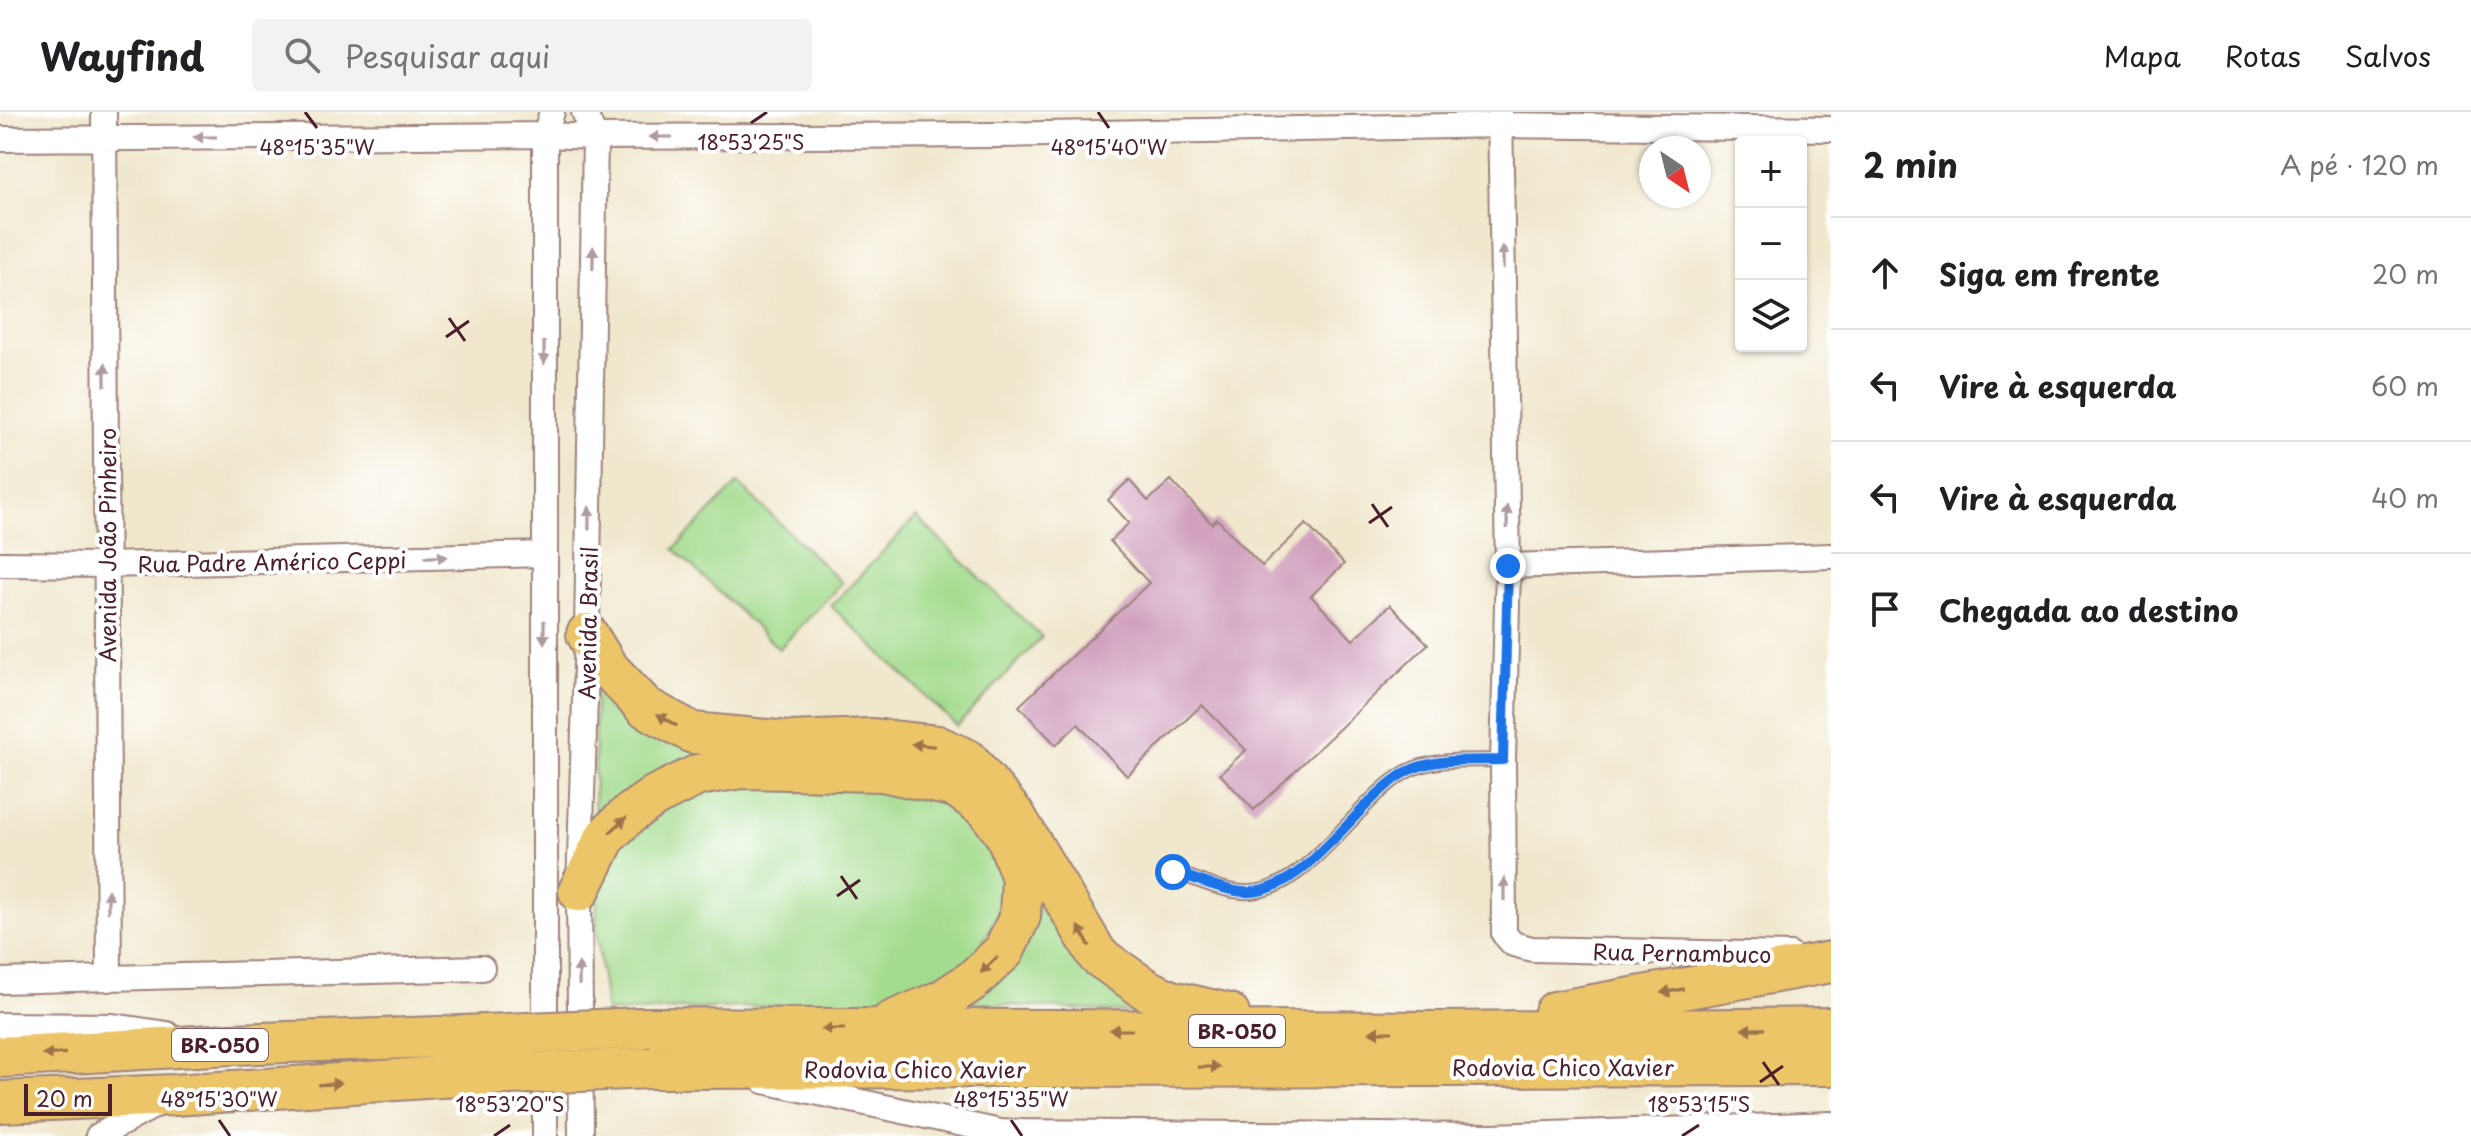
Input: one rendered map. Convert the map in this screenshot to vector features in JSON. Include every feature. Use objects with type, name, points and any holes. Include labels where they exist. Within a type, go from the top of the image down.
[{"type":"highway","points":[[587,634],[607,667],[645,707],[693,733],[789,742],[871,739],[937,746],[968,760],[1015,816],[1089,945],[1106,963],[1147,990],[1171,1001],[1303,1031]]},
{"type":"highway","points":[[579,891],[606,836],[655,796],[698,775],[741,768],[882,771],[956,787],[987,809],[1007,837],[1022,878],[1020,916],[1004,951],[972,981],[943,1000],[876,1029]]},
{"type":"highway","points":[[1442,1032],[1831,959]]},
{"type":"highway","name":"Rodovia Chico Xavier","points":[[0,1057],[232,1044],[642,1028],[1442,1032],[1831,1028]]},
{"type":"highway","name":"Rodovia Chico Xavier","points":[[0,1102],[651,1068],[1831,1065]]},
{"type":"street","name":"Avenida João Pinheiro","points":[[104,112],[109,979]]},
{"type":"street","name":"Avenida Brasil","points":[[581,1136],[579,891],[587,634],[595,137],[584,112]]},
{"type":"street","points":[[0,139],[548,123],[595,137],[998,124],[1500,119],[1831,129]]},
{"type":"street","points":[[1500,119],[1508,566],[1503,760]]},
{"type":"street","name":"Avenida Brasil","points":[[545,1136],[544,554],[548,123]]},
{"type":"street","name":"Rua Padre Américo Ceppi","points":[[0,564],[106,565],[544,554]]},
{"type":"street","points":[[1508,566],[1831,556]]},
{"type":"street","name":"Rua Pernambuco","points":[[1503,760],[1504,934],[1513,944],[1532,949],[1831,959]]},
{"type":"street","points":[[0,981],[482,968]]},
{"type":"street","points":[[0,1025],[113,1026],[232,1044]]},
{"type":"street","points":[[711,1069],[1000,1134],[1492,1136],[1831,1124]]},
{"type":"street","points":[[98,1136],[174,1095]]},
{"type":"lane","points":[[1173,872],[1242,892],[1269,891],[1294,876],[1386,787],[1407,771],[1432,763],[1503,760]]},
{"type":"green space","points":[[738,483],[842,583],[779,649],[674,549]]},
{"type":"green space","points":[[916,517],[1042,637],[957,726],[831,606]]},
{"type":"green space","points":[[596,666],[609,685],[667,733],[698,743],[737,748],[882,747],[936,757],[959,769],[994,801],[1019,830],[1075,941],[1134,1013],[963,1002],[998,973],[1018,950],[1033,923],[1037,900],[1029,867],[1010,830],[997,813],[966,785],[930,767],[854,755],[718,756],[666,775],[634,795],[594,833]]},
{"type":"green space","points":[[736,782],[916,790],[975,818],[1004,872],[997,915],[972,963],[939,989],[895,1001],[606,1012],[596,925],[597,899],[608,855],[660,806]]},
{"type":"building","points":[[1129,480],[1148,501],[1171,480],[1212,524],[1217,519],[1262,566],[1306,524],[1344,564],[1311,596],[1353,640],[1390,605],[1428,644],[1254,810],[1220,774],[1246,750],[1202,705],[1127,776],[1078,724],[1056,745],[1019,706],[1149,583],[1110,541],[1129,523],[1108,500]]},
{"type":"route","points":[[1173,872],[1242,892],[1269,891],[1294,876],[1386,787],[1407,771],[1432,763],[1503,760],[1508,566]]}]
